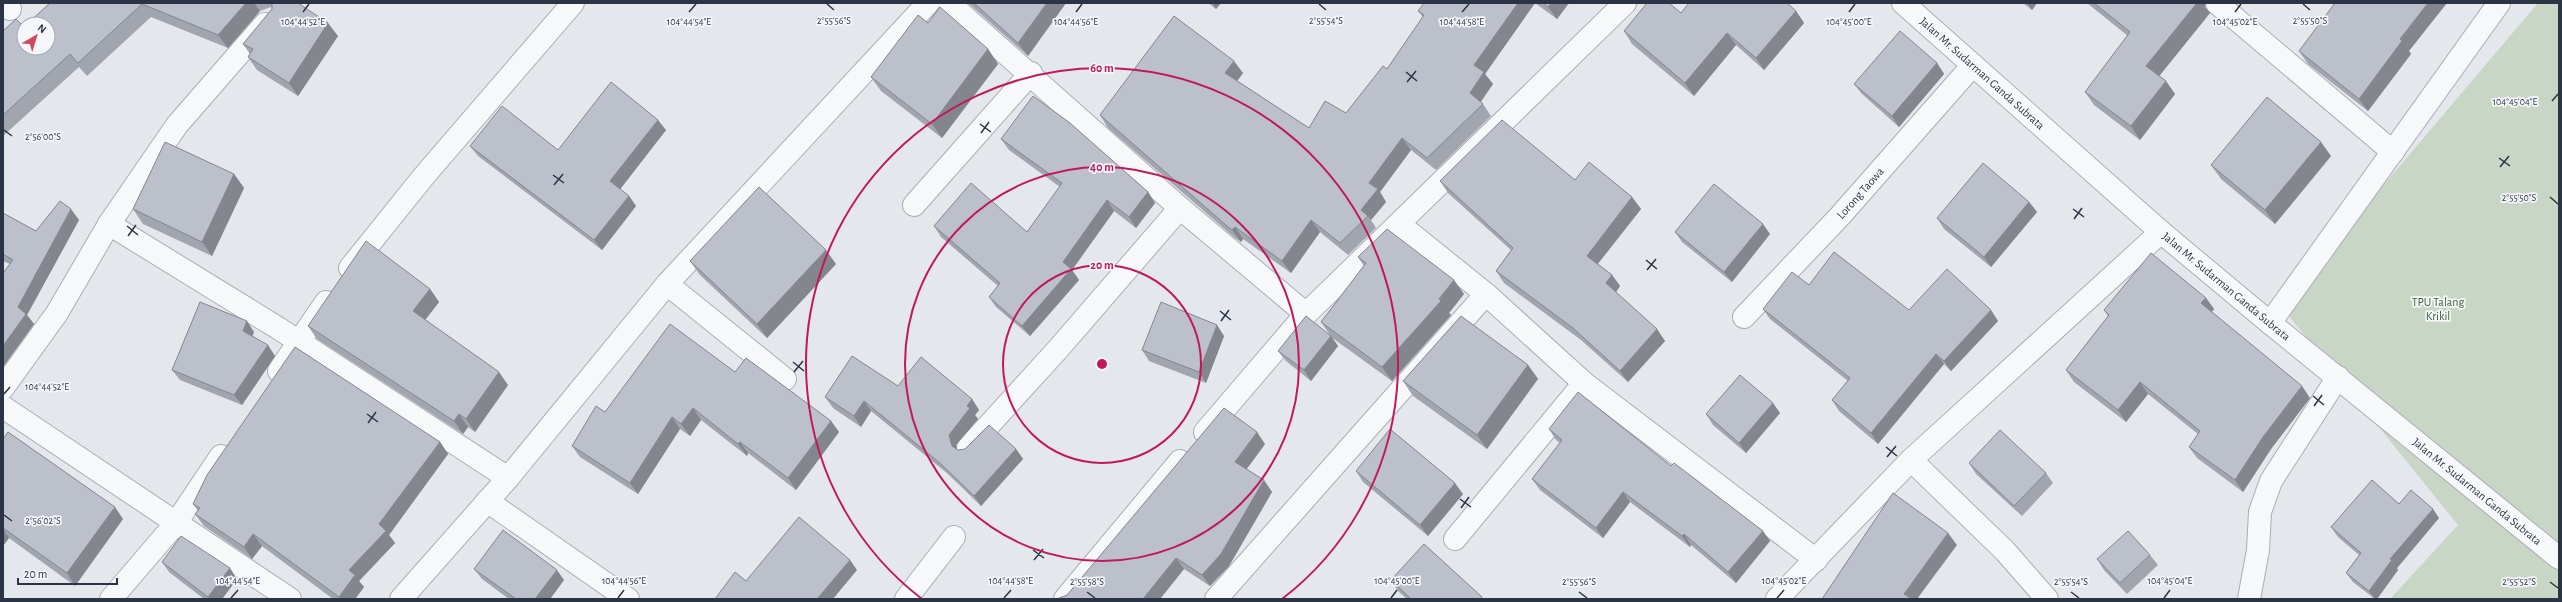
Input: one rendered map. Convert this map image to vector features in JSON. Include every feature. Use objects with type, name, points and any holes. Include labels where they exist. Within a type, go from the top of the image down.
[{"type":"street","points":[[401,599],[449,547],[508,478],[667,284],[928,3]]},
{"type":"street","points":[[949,3],[1031,73],[1180,208],[1306,314]]},
{"type":"street","points":[[1065,599],[1118,533],[1306,314],[1625,3]]},
{"type":"street","name":"Jalan Mr. Sudarman Ganda Subrata","points":[[1903,3],[2161,232],[2270,323],[2559,558]]},
{"type":"street","points":[[2217,3],[2393,152]]},
{"type":"street","points":[[2270,323],[2500,3]]},
{"type":"street","points":[[268,387],[365,247],[572,4]]},
{"type":"street","points":[[3,388],[57,312],[109,224],[177,125],[269,19]]},
{"type":"street","name":"Lorong Taowa","points":[[1744,317],[1840,216],[1973,65]]},
{"type":"street","points":[[914,205],[1031,73]]},
{"type":"street","points":[[968,448],[1059,348],[1180,208]]},
{"type":"street","points":[[109,224],[376,390],[508,478]]},
{"type":"street","points":[[1399,224],[1486,294],[1584,383],[1816,560]]},
{"type":"street","points":[[1777,599],[1911,460],[2161,232]]},
{"type":"street","points":[[667,284],[785,379]]},
{"type":"street","points":[[1216,599],[1486,294]]},
{"type":"street","points":[[2249,599],[2258,550],[2260,512],[2271,481],[2338,377]]},
{"type":"street","points":[[1455,539],[1584,383]]},
{"type":"street","points":[[3,407],[290,599]]},
{"type":"street","points":[[111,599],[176,522],[233,439]]},
{"type":"street","points":[[1911,460],[2005,551],[2047,599]]},
{"type":"street","points":[[487,501],[628,599]]},
{"type":"street","points":[[906,599],[954,537]]},
{"type":"green space","name":"TPU Talang Krikil","points":[[2538,3],[2559,3],[2559,599],[2390,599],[2458,525],[2281,306]]},
{"type":"building","points":[[50,3],[246,3],[218,35],[142,4],[78,63],[70,54],[3,115],[3,31],[16,19],[16,56],[56,56],[56,16],[36,16]]},
{"type":"building","points":[[272,3],[298,3],[328,23],[289,83],[248,57],[253,49],[243,44],[272,9]]},
{"type":"building","points":[[974,3],[1047,3],[1018,43]]},
{"type":"building","points":[[1424,3],[1518,3],[1474,65],[1484,72],[1470,93],[1483,104],[1427,158],[1402,138],[1369,183],[1378,189],[1361,210],[1368,216],[1340,243],[1311,220],[1282,261],[1235,227],[1232,230],[1227,226],[1100,115],[1174,16],[1234,61],[1225,73],[1309,128],[1325,101],[1346,113],[1383,66],[1387,69],[1424,15],[1418,11]]},
{"type":"building","points":[[1543,3],[1551,3],[1548,7]]},
{"type":"building","points":[[1647,3],[1669,3],[1681,13],[1689,3],[1787,3],[1796,11],[1756,58],[1727,33],[1685,83],[1624,31]]},
{"type":"building","points":[[2094,3],[2197,3],[2146,66],[2166,81],[2131,126],[2085,92],[2130,32]]},
{"type":"building","points":[[2335,3],[2428,3],[2400,39],[2402,41],[2359,99],[2299,51]]},
{"type":"building","points":[[940,7],[988,49],[932,124],[871,77],[918,15],[928,23]]},
{"type":"building","points":[[1900,31],[1937,63],[1892,116],[1854,84]]},
{"type":"building","points":[[611,82],[658,120],[610,181],[629,196],[594,240],[470,146],[502,106],[558,150]]},
{"type":"building","points":[[1033,96],[1070,123],[1148,192],[1129,217],[1107,200],[1063,262],[1071,269],[1022,326],[989,297],[1000,283],[934,226],[971,183],[1027,232],[1062,183],[1001,139]]},
{"type":"building","points":[[2267,97],[2321,142],[2265,210],[2211,165]]},
{"type":"building","points":[[1502,120],[1575,180],[1589,162],[1632,197],[1587,256],[1612,275],[1606,283],[1657,329],[1620,371],[1573,328],[1496,271],[1513,248],[1440,181]]},
{"type":"building","points":[[165,142],[234,174],[202,242],[133,209]]},
{"type":"building","points":[[1983,163],[2029,202],[1984,257],[1937,218]]},
{"type":"building","points":[[1714,184],[1763,224],[1724,272],[1675,232]]},
{"type":"building","points":[[759,187],[826,250],[757,324],[690,261]]},
{"type":"building","points":[[60,201],[71,209],[18,307],[26,314],[3,346],[3,273],[13,260],[3,254],[3,213],[36,231]]},
{"type":"building","points":[[1387,229],[1454,280],[1439,299],[1441,301],[1382,367],[1321,322],[1366,263],[1358,257]]},
{"type":"building","points":[[366,241],[430,289],[413,311],[499,372],[466,419],[459,414],[454,421],[308,326]]},
{"type":"building","points":[[1834,252],[1909,310],[1947,269],[1991,310],[1944,361],[1936,354],[1871,433],[1832,400],[1850,378],[1763,309],[1792,272],[1809,285]]},
{"type":"building","points":[[2151,253],[2206,298],[2201,303],[2302,386],[2263,437],[2235,480],[2189,447],[2200,431],[2140,382],[2118,410],[2066,370],[2109,315],[2104,310]]},
{"type":"building","points":[[200,302],[247,321],[243,331],[268,345],[234,395],[172,370]]},
{"type":"building","points":[[1161,302],[1217,325],[1199,372],[1142,350]]},
{"type":"building","points":[[1306,316],[1331,336],[1304,370],[1278,351]]},
{"type":"building","points":[[1461,316],[1528,365],[1477,435],[1403,381]]},
{"type":"building","points":[[670,324],[735,372],[746,358],[831,421],[788,478],[740,442],[738,444],[693,408],[681,424],[672,417],[630,483],[572,446],[596,406],[605,412]]},
{"type":"building","points":[[295,347],[440,442],[379,524],[386,531],[349,570],[355,575],[339,597],[253,534],[244,547],[195,514],[200,508],[193,504],[207,475]]},
{"type":"building","points":[[852,356],[898,386],[921,357],[972,399],[967,406],[970,408],[949,435],[952,446],[958,450],[965,449],[989,425],[1016,449],[974,496],[941,464],[864,401],[854,416],[825,397]]},
{"type":"building","points":[[1740,375],[1773,403],[1739,443],[1706,414]]},
{"type":"building","points":[[1578,392],[1671,466],[1674,463],[1763,531],[1728,572],[1684,534],[1682,536],[1623,492],[1596,528],[1532,479],[1562,440],[1549,429]]},
{"type":"building","points":[[1224,408],[1257,432],[1235,462],[1264,480],[1221,554],[1202,575],[1176,558],[1143,599],[1057,599],[1067,595]]},
{"type":"building","points":[[1390,429],[1455,483],[1420,525],[1356,471]]},
{"type":"building","points":[[2000,430],[2046,473],[2014,506],[1969,463]]},
{"type":"building","points":[[8,432],[115,507],[67,573],[3,528],[3,439]]},
{"type":"building","points":[[2372,480],[2399,504],[2411,490],[2433,509],[2390,559],[2392,560],[2369,591],[2346,573],[2361,553],[2331,527]]},
{"type":"building","points":[[1893,493],[1948,533],[1904,594],[1912,599],[1822,599]]},
{"type":"building","points":[[799,517],[850,560],[817,599],[715,599],[735,572],[746,581]]},
{"type":"building","points":[[503,530],[557,570],[535,599],[516,599],[474,569]]},
{"type":"building","points":[[2128,531],[2150,555],[2120,583],[2097,559]]},
{"type":"building","points":[[181,536],[230,568],[208,597],[162,562]]},
{"type":"building","points":[[1424,544],[1482,597],[1480,599],[1411,599],[1391,580]]}]
